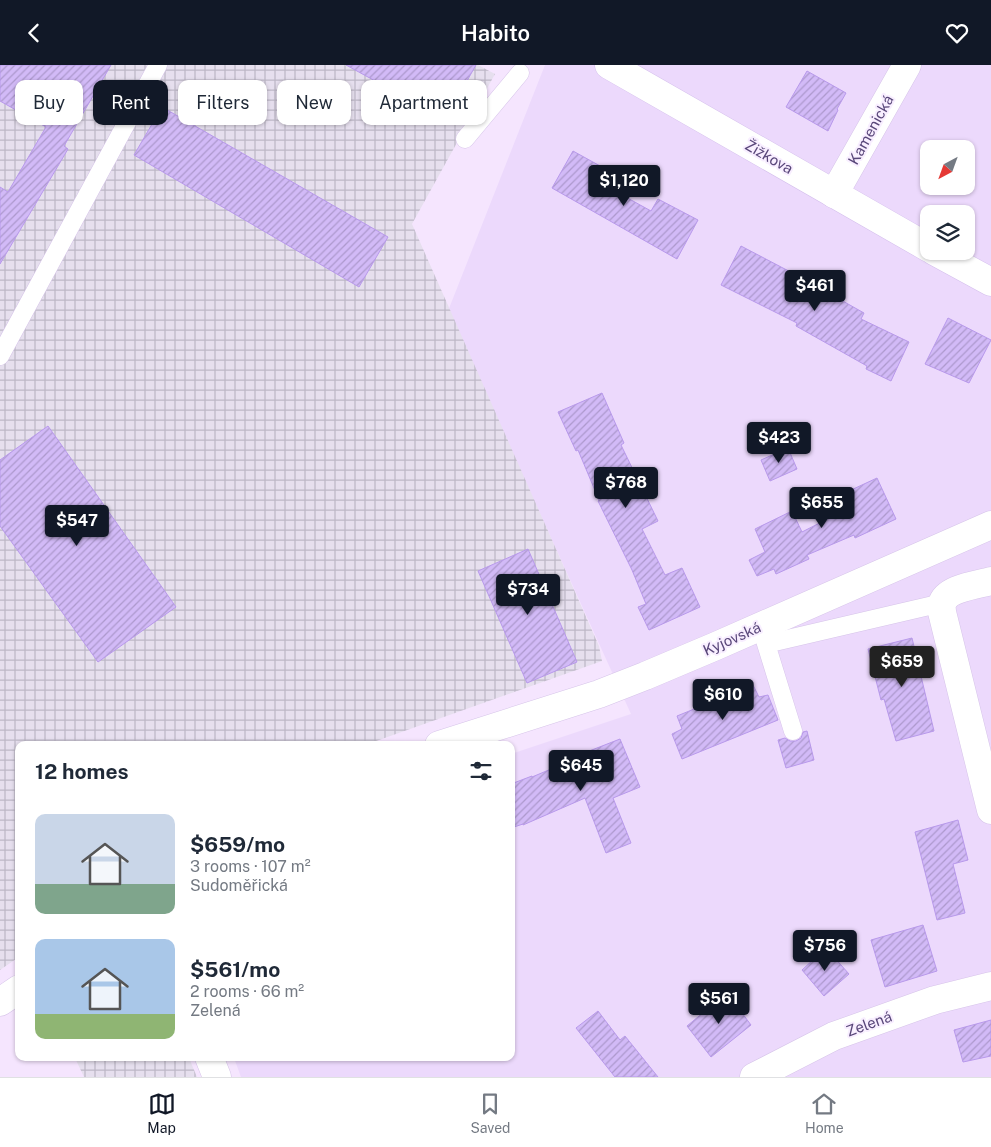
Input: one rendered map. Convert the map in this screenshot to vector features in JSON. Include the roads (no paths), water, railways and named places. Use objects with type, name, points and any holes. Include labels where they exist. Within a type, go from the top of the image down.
[{"type":"street","name":"Žižkova","points":[[609,65],[920,243]]},
{"type":"street","name":"Kamenická","points":[[834,194],[907,65]]},
{"type":"street","points":[[951,260],[991,281]]},
{"type":"street","name":"Kyjovská","points":[[452,741],[599,694],[764,635],[991,525]]},
{"type":"street","points":[[991,581],[952,592],[942,603],[944,621],[991,809]]},
{"type":"street","name":"Zelená","points":[[754,1077],[834,1037],[935,1000],[991,986]]},
{"type":"street","points":[[0,1002],[15,992]]},
{"type":"street","points":[[211,1061],[217,1077]]},
{"type":"lane","points":[[0,356],[158,65]]},
{"type":"lane","points":[[465,139],[517,68]]},
{"type":"lane","points":[[793,731],[764,635],[942,603]]}]
